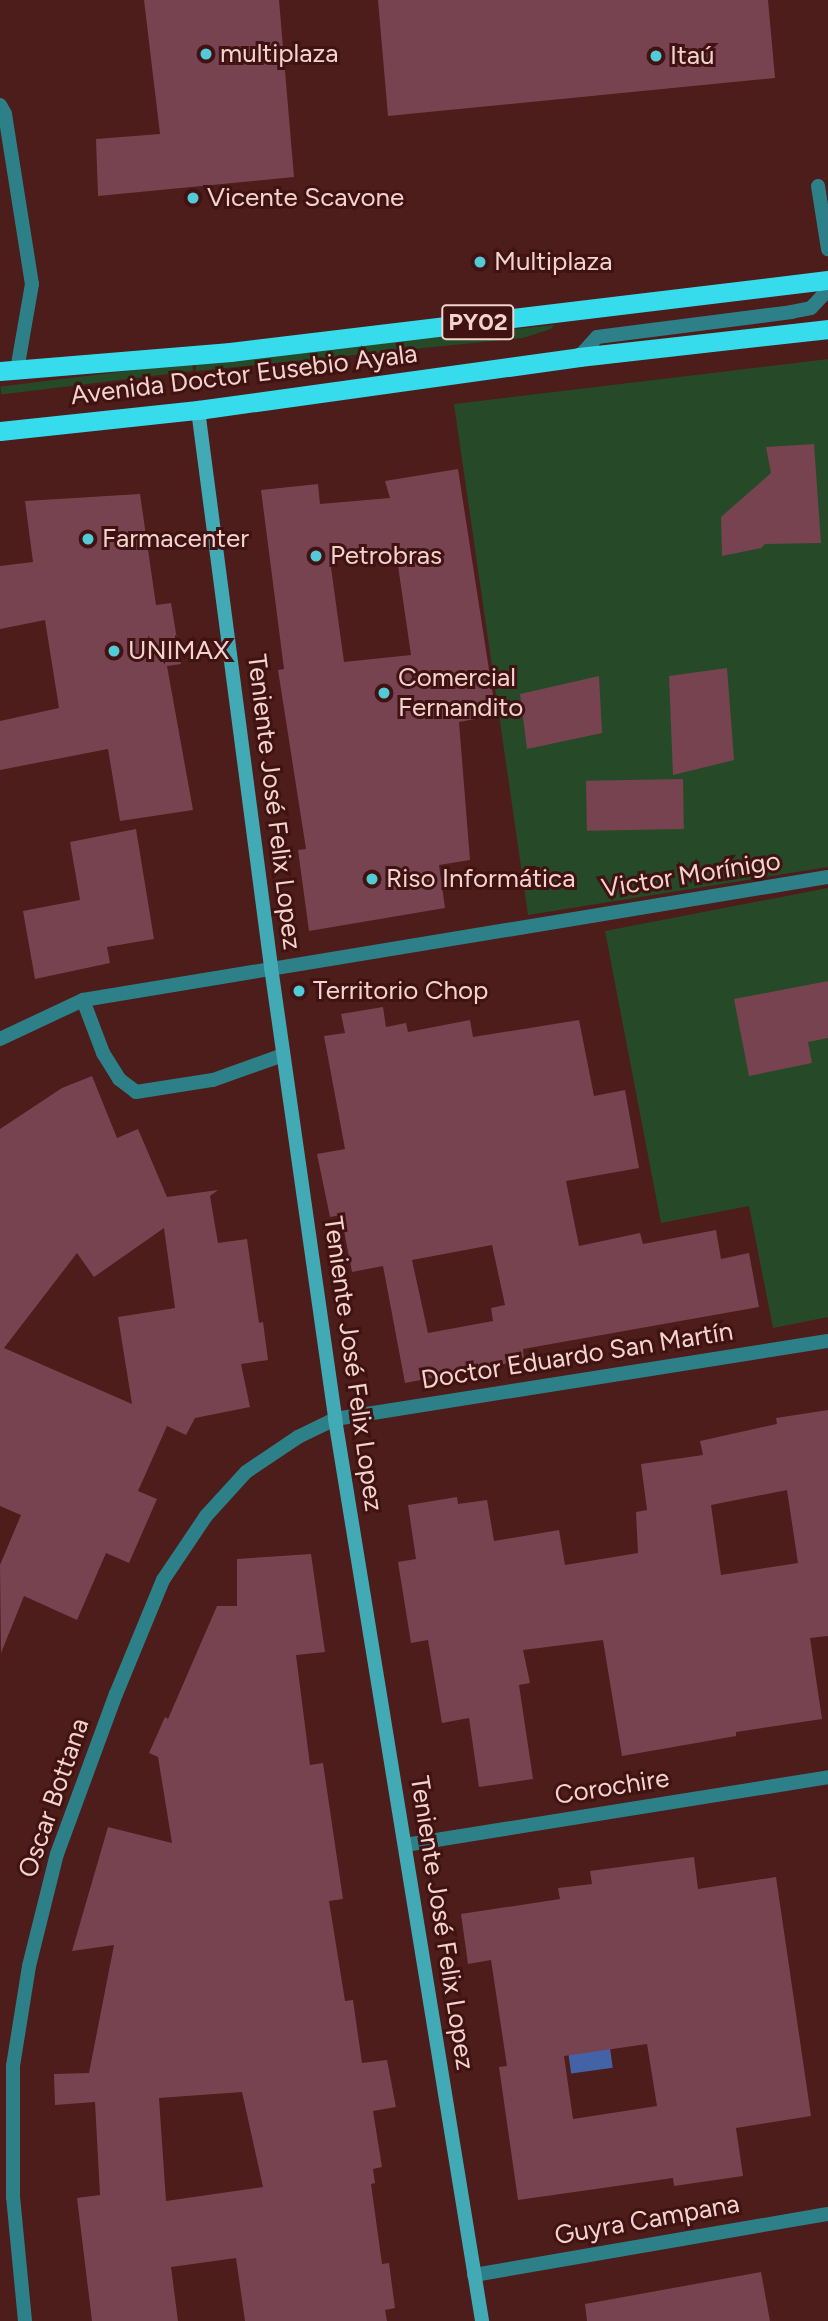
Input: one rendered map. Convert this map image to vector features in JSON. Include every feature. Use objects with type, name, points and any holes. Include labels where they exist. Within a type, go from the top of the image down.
[{"type":"highway","name":"Avenida Doctor Eusebio Ayala","points":[[9,370],[230,352],[828,280]]},
{"type":"highway","name":"Avenida Doctor Eusebio Ayala","points":[[0,431],[198,410],[579,357],[828,329]]},
{"type":"main road","name":"Teniente José Felix Lopez","points":[[198,410],[271,967],[335,1419],[482,2321]]},
{"type":"street","points":[[0,105],[5,114],[32,284],[9,370]]},
{"type":"street","points":[[818,186],[828,249]]},
{"type":"street","points":[[579,357],[597,337],[792,312],[811,307],[825,297],[828,290]]},
{"type":"street","name":"Victor Morínigo","points":[[0,1039],[83,1000],[828,877]]},
{"type":"street","points":[[83,1000],[103,1053],[119,1079],[136,1092],[214,1080],[283,1055]]},
{"type":"street","name":"Doctor Eduardo San Martín","points":[[335,1419],[828,1341]]},
{"type":"street","name":"Oscar Bottana","points":[[25,2321],[13,2197],[13,2066],[29,1966],[57,1854],[116,1694],[163,1580],[206,1517],[246,1472],[298,1437],[335,1419]]},
{"type":"street","name":"Corochire","points":[[405,1845],[828,1777]]},
{"type":"street","name":"Guyra Campana","points":[[474,2274],[828,2214]]},
{"type":"green space","points":[[554,325],[551,329],[523,338],[196,371],[196,362]]},
{"type":"green space","points":[[828,359],[828,867],[528,915],[454,404]]},
{"type":"green space","points":[[192,363],[193,371],[1,394],[0,387]]},
{"type":"green space","points":[[828,888],[828,1317],[773,1328],[749,1206],[661,1223],[605,931]]},
{"type":"water","points":[[609,2041],[613,2068],[571,2074],[567,2047]]},
{"type":"building","points":[[144,0],[279,0],[294,177],[98,196],[96,139],[160,134]]},
{"type":"building","points":[[378,0],[768,0],[775,78],[388,116]]},
{"type":"building","points":[[814,444],[821,543],[765,544],[761,548],[722,556],[721,517],[771,473],[766,447]]},
{"type":"building","points":[[458,469],[496,715],[459,722],[470,860],[439,865],[445,908],[309,931],[298,850],[306,849],[278,670],[284,669],[261,490],[318,484],[320,504],[390,498],[385,481]],"holes":[[[396,552],[411,655],[344,662],[330,560]]]},
{"type":"building","points":[[140,494],[156,605],[171,603],[181,664],[167,666],[193,810],[120,821],[108,749],[0,770],[0,721],[59,708],[45,620],[0,629],[0,566],[33,562],[25,501]]},
{"type":"building","points":[[727,668],[734,760],[673,775],[669,676]]},
{"type":"building","points":[[599,676],[602,733],[527,749],[520,694]]},
{"type":"building","points":[[683,779],[684,829],[587,831],[586,781]]},
{"type":"building","points":[[136,829],[154,939],[107,947],[110,963],[35,979],[23,911],[80,900],[70,842]]},
{"type":"building","points":[[828,981],[828,1038],[808,1042],[812,1063],[749,1076],[734,999]]},
{"type":"building","points":[[383,1007],[386,1027],[406,1023],[408,1032],[470,1020],[473,1037],[579,1020],[594,1096],[625,1090],[639,1168],[566,1181],[579,1246],[640,1233],[643,1244],[716,1230],[721,1259],[749,1253],[759,1307],[523,1349],[524,1360],[405,1383],[383,1266],[352,1272],[341,1215],[330,1217],[317,1154],[345,1149],[324,1036],[345,1033],[341,1014]],"holes":[[[492,1245],[505,1305],[491,1308],[493,1321],[428,1333],[412,1260]]]},
{"type":"building","points":[[92,1076],[117,1138],[138,1129],[167,1197],[218,1190],[210,1196],[218,1243],[247,1239],[259,1323],[263,1322],[268,1360],[241,1364],[250,1407],[195,1418],[186,1435],[167,1426],[138,1491],[157,1499],[129,1563],[106,1553],[77,1620],[24,1596],[1,1653],[0,1565],[21,1515],[0,1506],[0,1129],[62,1088]],"holes":[[[164,1228],[175,1308],[118,1317],[132,1404],[4,1348],[77,1253],[94,1277]]]},
{"type":"building","points":[[828,1410],[828,1636],[810,1638],[822,1719],[736,1732],[736,1736],[622,1756],[603,1640],[523,1650],[530,1683],[519,1685],[533,1779],[479,1787],[469,1718],[442,1723],[428,1640],[411,1643],[398,1562],[416,1559],[408,1505],[457,1497],[458,1504],[487,1500],[494,1541],[559,1530],[565,1565],[638,1553],[636,1512],[647,1510],[641,1464],[703,1455],[700,1441],[777,1424],[776,1418]],"holes":[[[787,1490],[798,1563],[721,1575],[711,1505]]]},
{"type":"building","points":[[311,1554],[325,1652],[296,1655],[310,1765],[323,1763],[343,1899],[329,1901],[345,2001],[353,2000],[362,2063],[387,2060],[396,2107],[373,2111],[382,2167],[373,2169],[375,2183],[371,2184],[382,2264],[389,2263],[395,2308],[385,2310],[387,2321],[245,2321],[236,2258],[171,2267],[178,2321],[92,2321],[77,2198],[100,2195],[95,2102],[55,2105],[54,2074],[89,2073],[114,1945],[72,1951],[108,1827],[172,1843],[158,1757],[149,1753],[165,1717],[168,1719],[217,1606],[237,1606],[237,1559]],"holes":[[[242,2092],[263,2187],[166,2201],[159,2098]]]},
{"type":"building","points":[[694,1857],[698,1889],[776,1877],[811,2116],[736,2128],[743,2176],[674,2186],[673,2178],[518,2200],[499,2067],[507,2066],[491,1960],[468,1964],[461,1914],[560,1899],[558,1888],[592,1884],[590,1871]],"holes":[[[647,2044],[657,2106],[573,2119],[564,2056]]]},
{"type":"building","points":[[761,2272],[770,2321],[587,2321],[585,2304]]},
{"type":"place","name":"multiplaza","points":[[206,54]]},
{"type":"place","name":"Itaú","points":[[656,56]]},
{"type":"place","name":"Vicente Scavone","points":[[193,198]]},
{"type":"place","name":"Multiplaza","points":[[480,262]]},
{"type":"place","name":"Farmacenter","points":[[88,539]]},
{"type":"place","name":"Petrobras","points":[[316,556]]},
{"type":"place","name":"UNIMAX","points":[[114,651]]},
{"type":"place","name":"Comercial Fernandito","points":[[384,693]]},
{"type":"place","name":"Riso Informática","points":[[372,879]]},
{"type":"place","name":"Territorio Chop","points":[[299,991]]}]
